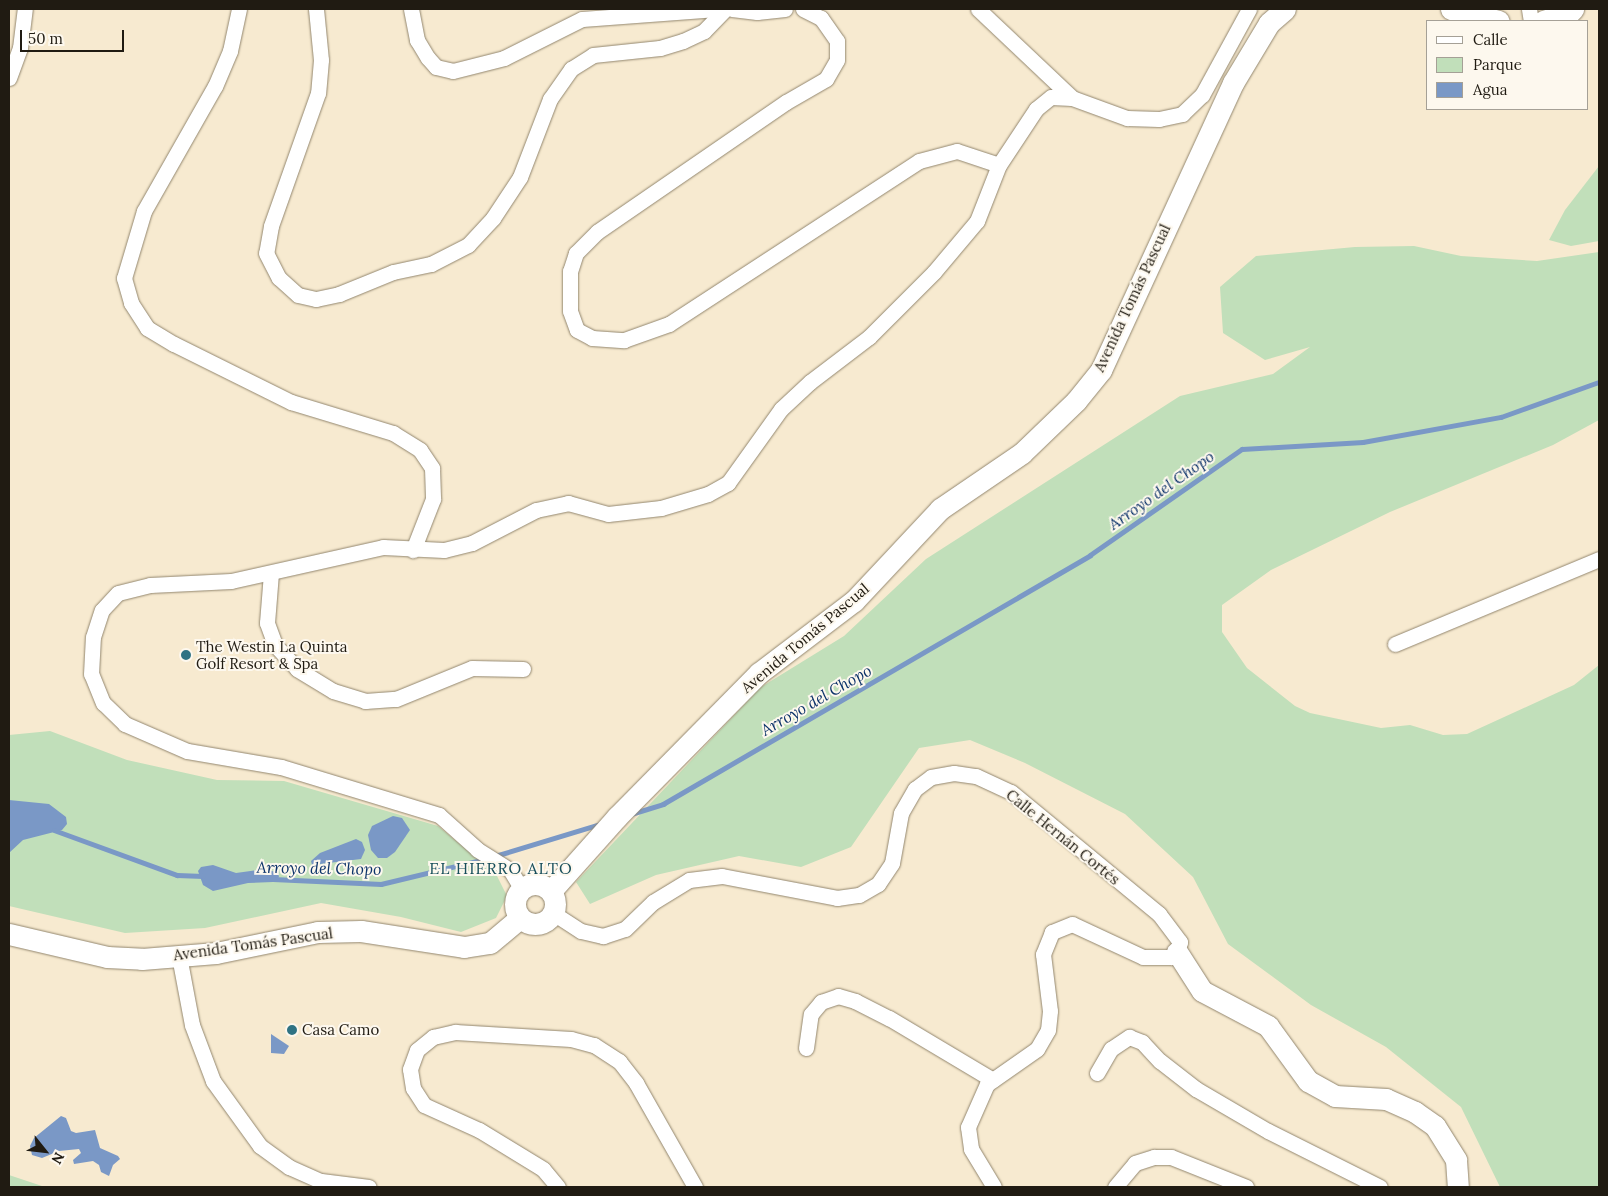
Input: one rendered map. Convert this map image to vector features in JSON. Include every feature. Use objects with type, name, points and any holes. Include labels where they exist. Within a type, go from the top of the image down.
[{"type":"street","points":[[9,78],[20,48],[25,9]]},
{"type":"street","points":[[239,9],[230,51],[215,86],[144,211],[124,278],[131,303],[147,328],[174,344],[291,402],[393,433],[420,450],[432,468],[433,499],[413,550]]},
{"type":"street","points":[[316,9],[321,60],[318,93],[271,226],[266,253],[279,278],[298,295],[316,299],[339,294],[393,272],[431,264],[468,245],[493,218],[520,177],[550,99],[571,69],[593,55],[660,48],[683,41],[704,31],[724,9]]},
{"type":"street","points":[[411,9],[417,40],[428,58],[436,67],[453,70],[504,58],[582,19],[717,9]]},
{"type":"street","points":[[732,9],[757,12],[785,9]]},
{"type":"street","points":[[803,9],[821,18],[837,41],[837,60],[826,79],[786,102],[654,190],[592,237],[576,253],[570,271],[570,311],[577,330],[597,340],[624,340],[669,324],[919,161],[957,151],[998,166]]},
{"type":"street","points":[[978,9],[1072,98]]},
{"type":"street","points":[[521,888],[510,870],[477,849],[439,815],[281,767],[187,751],[125,724],[103,703],[91,674],[93,637],[102,610],[118,593],[150,585],[231,581],[383,547],[413,550],[444,550],[472,543],[536,510],[552,506],[568,503],[608,514],[661,508],[708,494],[728,483],[781,409],[810,382],[869,337],[934,272],[977,221],[998,166],[1036,108],[1051,97],[1072,98],[1127,118],[1159,119],[1182,114],[1202,95],[1250,9]]},
{"type":"street","name":"Avenida Tomás Pascual","points":[[551,891],[617,817],[759,673],[854,601],[940,509],[1022,453],[1076,401],[1101,370],[1233,83],[1269,23],[1285,9]]},
{"type":"street","points":[[1451,9],[1495,20]]},
{"type":"street","points":[[1546,20],[1573,9]]},
{"type":"street","points":[[1395,644],[1599,559]]},
{"type":"street","points":[[271,573],[267,623],[275,645],[297,669],[333,691],[365,701],[396,699],[472,668],[523,669]]},
{"type":"street","name":"Calle Hernán Cortés","points":[[553,913],[581,931],[603,936],[625,929],[653,902],[689,880],[722,876],[837,898],[859,895],[878,884],[892,863],[901,814],[915,790],[931,777],[954,773],[976,776],[1011,792],[1159,914],[1180,942],[1177,952]]},
{"type":"street","points":[[537,883],[551,891],[555,902],[553,913],[544,922],[532,924],[520,918],[514,909],[515,897],[521,888],[537,883]]},
{"type":"street","name":"Avenida Tomás Pascual","points":[[9,934],[107,957],[142,959],[216,953],[318,932],[352,931],[464,947],[490,943],[520,918]]},
{"type":"street","points":[[994,1187],[971,1149],[968,1127],[987,1084],[1037,1049],[1048,1030],[1050,1011],[1042,954],[1052,932],[1072,924],[1143,957],[1171,956],[1177,952],[1202,991],[1268,1026],[1308,1081],[1335,1096],[1386,1099],[1415,1112],[1434,1126],[1456,1160],[1458,1187]]},
{"type":"street","points":[[178,956],[192,1025],[213,1080],[260,1146],[289,1167],[321,1180],[370,1187]]},
{"type":"street","points":[[806,1048],[811,1014],[820,1002],[838,996],[855,1000],[889,1018],[993,1080]]},
{"type":"street","points":[[558,1187],[543,1168],[479,1130],[424,1105],[413,1088],[410,1069],[417,1050],[433,1037],[455,1032],[571,1039],[594,1045],[619,1061],[636,1083],[695,1187]]},
{"type":"street","points":[[1097,1073],[1111,1049],[1129,1037],[1142,1042],[1160,1061],[1196,1089],[1268,1131],[1380,1187]]},
{"type":"street","points":[[1114,1187],[1135,1163],[1154,1156],[1171,1157],[1246,1187]]},
{"type":"green space","points":[[1599,166],[1599,241],[1571,246],[1549,240],[1565,210]]},
{"type":"green space","points":[[1414,246],[1461,256],[1537,261],[1599,252],[1599,420],[1553,445],[1390,512],[1271,570],[1222,605],[1222,632],[1247,668],[1295,706],[1310,713],[1381,728],[1410,725],[1443,735],[1467,734],[1574,685],[1599,665],[1599,1187],[1500,1187],[1461,1107],[1386,1047],[1311,1005],[1228,944],[1193,877],[1125,814],[1025,763],[970,740],[919,748],[851,847],[801,867],[739,856],[656,875],[590,904],[576,882],[761,687],[844,636],[926,559],[1180,396],[1273,374],[1310,347],[1265,360],[1223,333],[1220,287],[1256,256],[1355,247]]},
{"type":"green space","points":[[50,731],[127,760],[217,780],[284,781],[438,826],[496,874],[507,896],[496,918],[461,932],[401,917],[321,903],[205,928],[125,933],[9,906],[9,735]]},
{"type":"green space","points":[[9,1175],[45,1187],[9,1187]]},
{"type":"water","points":[[9,800],[49,804],[66,817],[67,824],[62,830],[23,840],[9,853]]},
{"type":"water","points":[[393,816],[402,818],[410,830],[395,852],[387,858],[378,858],[371,850],[368,835],[372,826]]},
{"type":"water","points":[[356,839],[362,842],[365,850],[361,859],[312,865],[311,861],[320,853]]},
{"type":"water","points":[[213,865],[236,873],[266,869],[278,873],[279,877],[273,882],[248,883],[213,891],[203,885],[198,871],[201,867]]},
{"type":"water","points":[[271,1034],[289,1046],[284,1054],[271,1053]]},
{"type":"water","points":[[61,1116],[66,1118],[71,1131],[76,1133],[95,1130],[100,1148],[118,1156],[120,1159],[113,1165],[109,1176],[101,1172],[99,1165],[93,1161],[74,1164],[73,1160],[81,1153],[79,1149],[59,1151],[42,1158],[32,1155],[30,1146],[34,1138]]},
{"type":"waterway","name":"Arroyo del Chopo","points":[[631,814],[663,804],[1090,555],[1242,449],[1363,442],[1501,417],[1599,382]]},
{"type":"waterway","name":"Arroyo del Chopo","points":[[495,856],[600,824]]},
{"type":"waterway","name":"Arroyo del Chopo","points":[[54,830],[177,875],[203,876]]},
{"type":"waterway","name":"Arroyo del Chopo","points":[[273,879],[381,884],[485,859]]},
{"type":"place","name":"The Westin La Quinta Golf Resort & Spa","points":[[186,655]]},
{"type":"place","name":"Casa Camo","points":[[292,1030]]},
{"type":"district","name":"EL HIERRO ALTO","points":[[501,868]]}]
